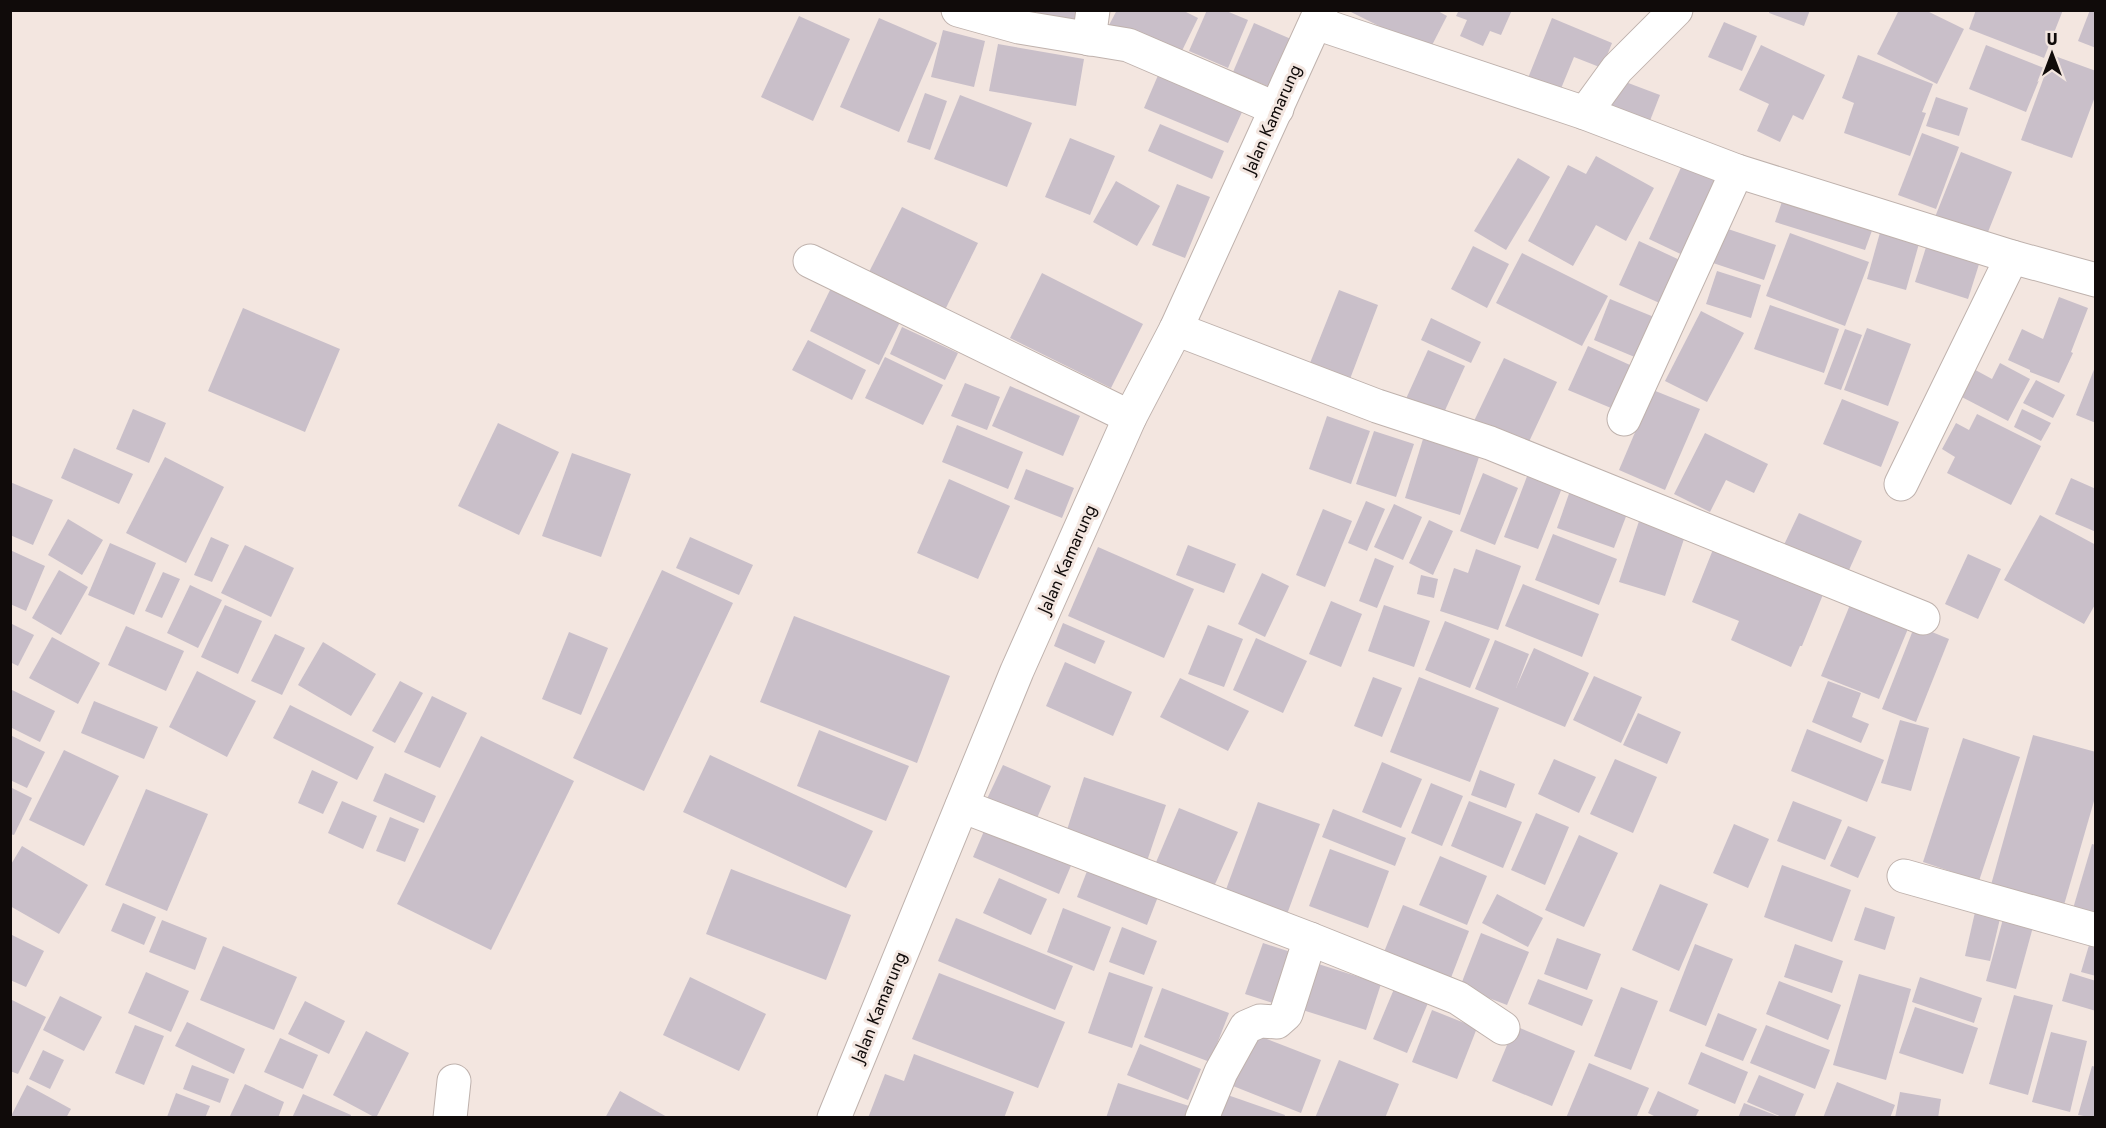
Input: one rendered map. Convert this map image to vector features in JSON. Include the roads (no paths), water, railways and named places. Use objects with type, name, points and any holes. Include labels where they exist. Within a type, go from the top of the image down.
[{"type":"street","points":[[958,10],[1019,27],[1091,25],[1128,45],[1277,109]]},
{"type":"street","points":[[1585,113],[1617,69],[1676,10]]},
{"type":"street","points":[[1318,17],[1585,113],[1737,171],[2012,257],[2096,280]]},
{"type":"street","name":"Jalan Kamarung","points":[[834,1118],[1017,671],[1130,417],[1176,328],[1318,17]]},
{"type":"street","points":[[1624,419],[1737,171]]},
{"type":"street","points":[[1901,484],[2012,257]]},
{"type":"street","points":[[810,261],[1130,417]]},
{"type":"street","points":[[1176,328],[1377,406],[1490,443],[1923,618]]},
{"type":"street","points":[[962,806],[1458,998],[1503,1028]]},
{"type":"street","points":[[1904,876],[2096,930]]},
{"type":"street","points":[[1202,1118],[1221,1072],[1246,1027],[1260,1021],[1276,1022],[1286,1014],[1310,939]]},
{"type":"street","points":[[450,1118],[454,1081]]}]
